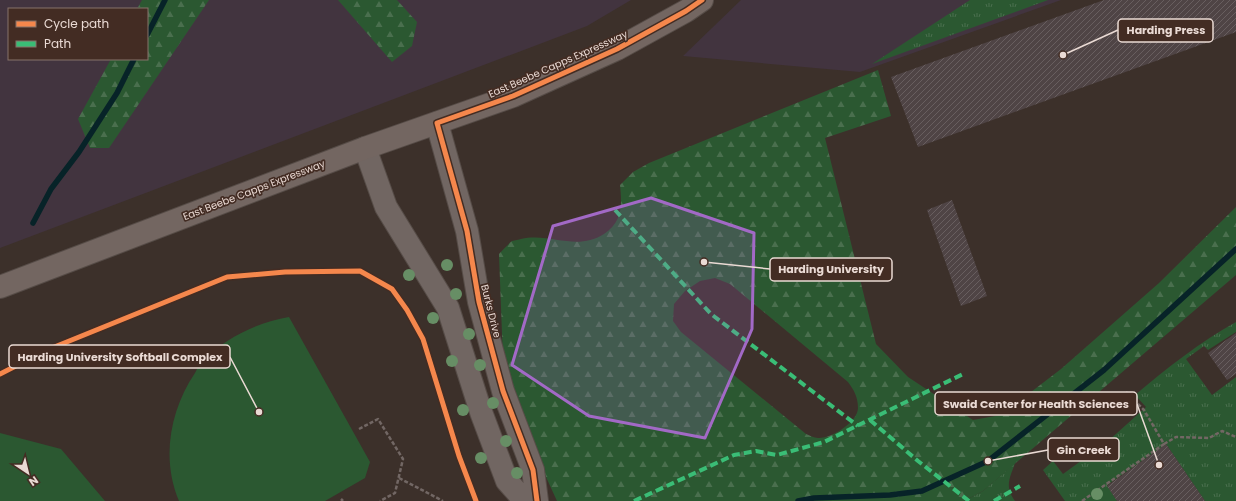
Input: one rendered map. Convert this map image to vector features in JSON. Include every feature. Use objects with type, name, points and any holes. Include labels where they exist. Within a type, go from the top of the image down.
[{"type":"main road","name":"East Beebe Capps Expressway","points":[[0,286],[365,148],[513,96],[617,49],[686,11],[702,0]]},
{"type":"street","name":"Burks Drive","points":[[437,123],[466,231],[479,302],[503,391],[533,470],[537,501]]},
{"type":"street","points":[[365,148],[386,207],[448,308],[481,412],[507,481],[525,501]]},
{"type":"path","points":[[1126,392],[1144,410],[1164,444]]},
{"type":"path","points":[[359,429],[378,419],[404,458],[395,493],[380,501]]},
{"type":"path","points":[[1082,501],[1176,437],[1209,438],[1222,431],[1236,437]]},
{"type":"path","points":[[399,478],[443,501]]},
{"type":"highlighted area","points":[[651,198],[754,233],[752,329],[705,438],[589,416],[512,365],[553,226]]},
{"type":"shaded area","points":[[0,0],[631,0],[587,26],[0,248]]},
{"type":"shaded area","points":[[741,0],[1061,0],[860,72],[683,56]]},
{"type":"green space","points":[[142,0],[209,0],[109,148],[90,148],[78,119],[110,60],[148,60],[148,8],[138,8]]},
{"type":"green space","points":[[338,0],[397,0],[417,22],[412,46],[392,62]]},
{"type":"green space","points":[[970,0],[1048,0],[872,64]]},
{"type":"green space","points":[[878,70],[891,116],[825,138],[876,344],[908,377],[973,420],[1001,415],[1061,369],[1159,283],[1236,207],[1236,275],[983,491],[964,501],[557,501],[541,466],[503,360],[499,254],[512,241],[521,239],[542,238],[573,242],[594,239],[604,234],[615,224],[620,212],[620,185],[633,172],[649,163]],"holes":[[[715,278],[730,284],[848,382],[855,394],[858,408],[854,419],[843,429],[823,438],[816,438],[806,434],[681,332],[673,321],[674,304],[685,291],[700,281]]]},
{"type":"green space","points":[[289,317],[370,462],[365,478],[325,501],[179,501],[173,485],[170,468],[171,435],[179,403],[186,387],[202,362],[221,345],[254,327],[277,319]]},
{"type":"green space","points":[[1236,322],[1236,332],[1208,350],[1204,346],[1186,359],[1212,395],[1236,377],[1236,501],[1205,501],[1166,444],[1107,485],[1117,501],[1065,501],[1043,470],[1053,461],[1063,474],[1107,442],[1146,407],[1135,395],[1184,356]]},
{"type":"green space","points":[[0,433],[61,449],[105,501],[0,501]]},
{"type":"green space","points":[[1015,463],[1009,486],[1015,501],[964,501],[983,491]]},
{"type":"building","points":[[1104,0],[1236,0],[1236,32],[918,147],[891,77]]},
{"type":"building","points":[[952,200],[987,296],[961,306],[927,210]]},
{"type":"building","points":[[1236,333],[1236,374],[1227,380],[1208,353]]},
{"type":"building","points":[[1166,444],[1205,501],[1117,501],[1107,486]]},
{"type":"waterway","points":[[148,33],[165,0]]},
{"type":"waterway","points":[[33,223],[51,189],[79,152],[117,93],[134,60]]},
{"type":"waterway","points":[[798,501],[814,498],[890,495],[922,491],[988,461],[1104,370],[1236,249]]},
{"type":"marked path","points":[[615,210],[711,314],[858,426]]},
{"type":"marked path","points":[[634,501],[734,455],[756,451],[777,455],[824,442],[963,374]]},
{"type":"marked path","points":[[870,420],[918,461],[969,501]]},
{"type":"marked path","points":[[994,501],[1020,486]]},
{"type":"cycle path","points":[[537,501],[533,470],[503,391],[479,302],[467,231],[437,123],[513,96],[617,49],[686,11],[702,0]]},
{"type":"cycle path","points":[[0,374],[47,350],[227,277],[285,272],[360,271],[392,289],[407,310],[423,339],[459,456],[476,501]]},
{"type":"place","name":"Harding Press","points":[[1063,55]]},
{"type":"place","name":"Harding University","points":[[704,262]]},
{"type":"place","name":"Harding University Softball Complex","points":[[259,412]]},
{"type":"place","name":"Gin Creek","points":[[988,461]]},
{"type":"place","name":"Swaid Center for Health Sciences","points":[[1159,465]]}]
